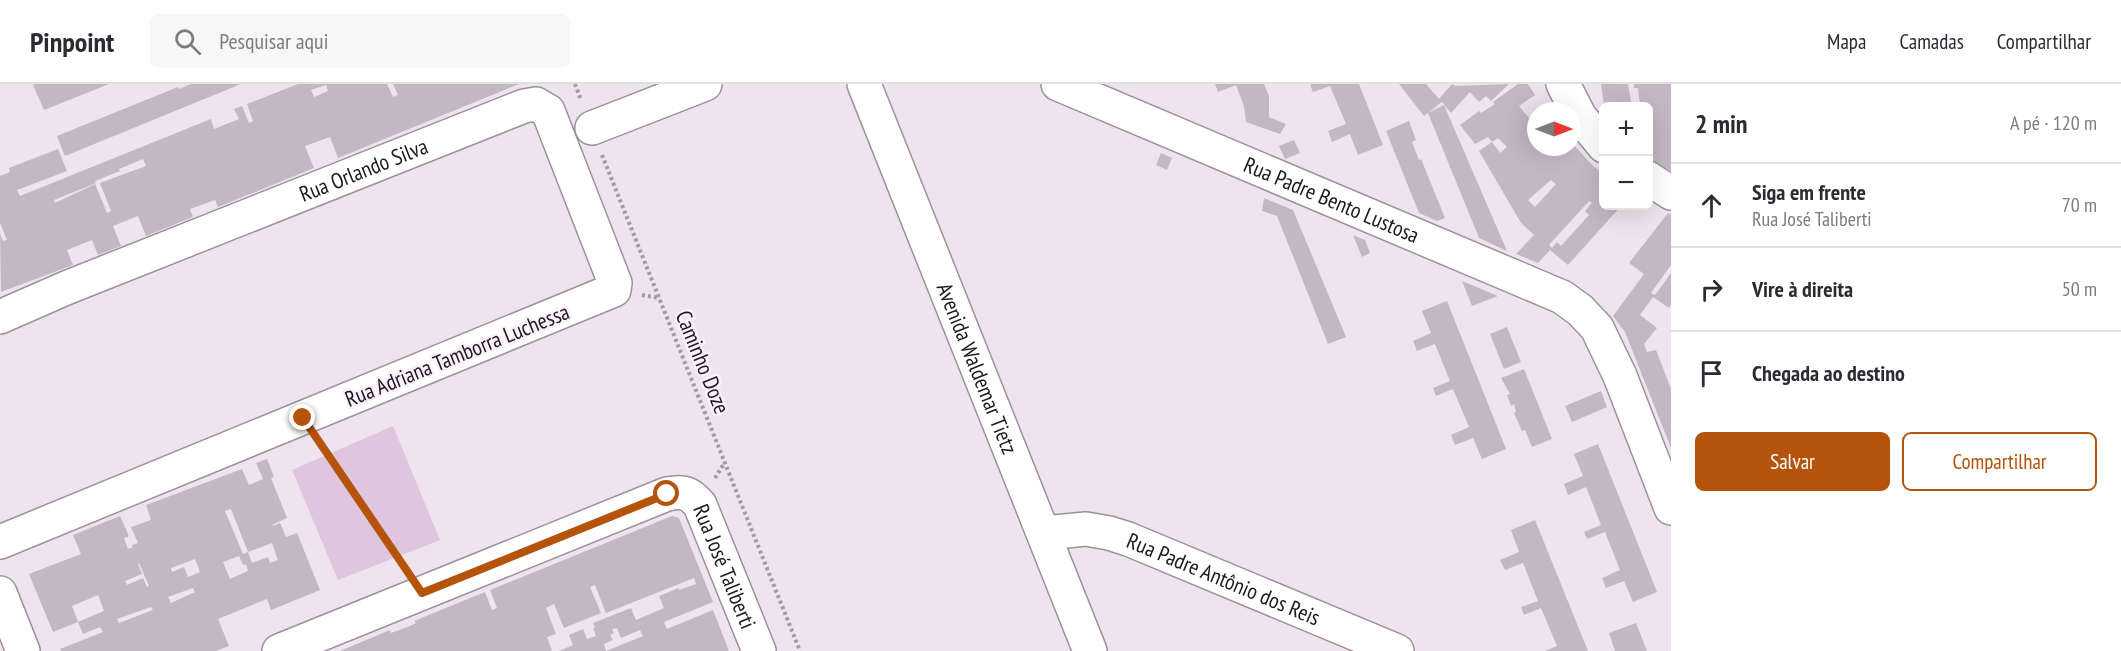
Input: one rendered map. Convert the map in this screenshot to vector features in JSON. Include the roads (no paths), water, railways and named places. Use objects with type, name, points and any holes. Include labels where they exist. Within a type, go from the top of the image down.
[{"type":"street","points":[[592,128],[705,84]]},
{"type":"street","name":"Avenida Waldemar Tietz","points":[[864,84],[1090,651]]},
{"type":"street","name":"Rua Padre Bento Lustosa","points":[[1058,84],[1562,297],[1580,310],[1597,328],[1620,376],[1671,508]]},
{"type":"street","points":[[1563,84],[1580,117],[1599,140]]},
{"type":"street","name":"Rua Orlando Silva","points":[[0,317],[66,288],[469,127],[524,106],[536,104],[548,111],[613,276],[614,290]]},
{"type":"street","points":[[1653,181],[1671,192]]},
{"type":"street","name":"Rua Adriana Tamborra Luchessa","points":[[0,542],[614,290]]},
{"type":"street","name":"Rua José Taliberti","points":[[279,651],[667,494],[683,491],[692,495],[700,505],[759,651]]},
{"type":"street","name":"Rua Padre Antônio dos Reis","points":[[1044,533],[1086,529],[1119,536],[1397,651]]},
{"type":"street","points":[[0,593],[23,651]]}]
